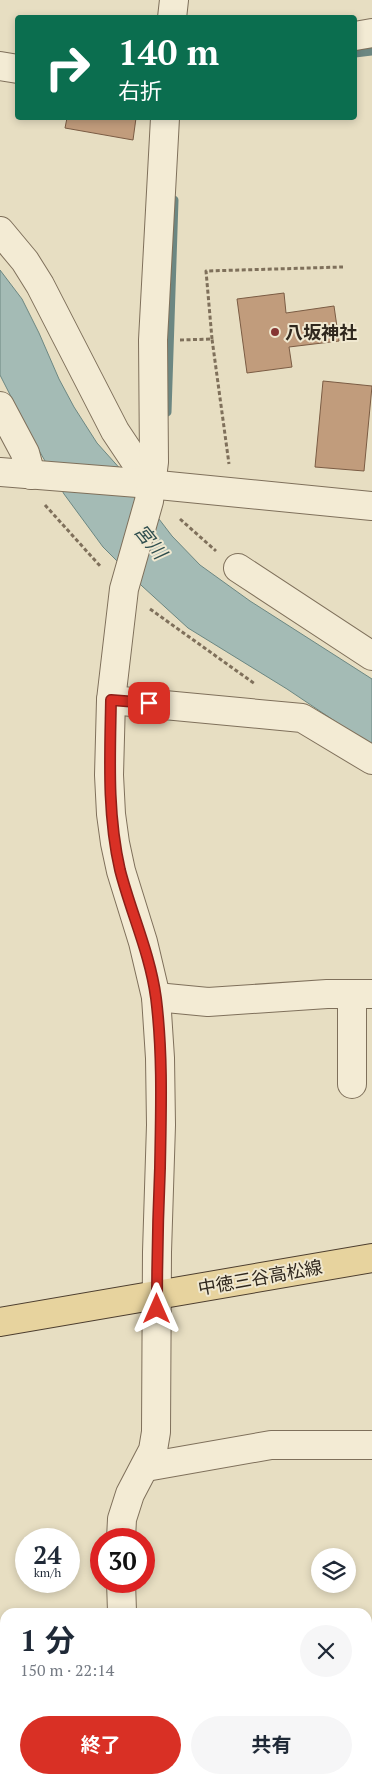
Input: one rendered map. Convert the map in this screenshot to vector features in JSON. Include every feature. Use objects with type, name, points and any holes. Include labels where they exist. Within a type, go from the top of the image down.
[{"type":"main road","name":"中徳三谷高松線","points":[[0,1322],[372,1258]]},
{"type":"street","points":[[172,15],[174,0]]},
{"type":"street","points":[[357,36],[372,33]]},
{"type":"street","points":[[0,66],[15,68]]},
{"type":"street","points":[[122,1528],[122,1519],[130,1494],[146,1467],[153,1450],[156,1432],[161,1125],[160,1058],[156,997],[143,942],[121,871],[113,828],[109,775],[111,700],[124,589],[116,576],[154,462],[153,340],[165,120]]},
{"type":"street","points":[[0,231],[40,285],[146,490]]},
{"type":"street","points":[[0,406],[26,453],[38,484]]},
{"type":"street","points":[[0,472],[38,484],[372,506]]},
{"type":"street","points":[[238,568],[372,656]]},
{"type":"street","points":[[111,700],[302,718],[372,760]]},
{"type":"street","points":[[156,997],[208,1002],[327,994],[362,994],[352,1084]]},
{"type":"street","points":[[146,1467],[271,1445],[372,1445]]},
{"type":"street","points":[[121,1593],[122,1608]]},
{"type":"path","points":[[230,472],[212,339],[206,271],[343,267]]},
{"type":"path","points":[[174,340],[212,339]]},
{"type":"path","points":[[38,484],[116,576]]},
{"type":"path","points":[[180,519],[238,568]]},
{"type":"path","points":[[145,605],[263,690]]},
{"type":"water","name":"宮川","points":[[0,270],[22,299],[59,379],[97,443],[123,472],[172,536],[200,565],[250,601],[372,679],[372,746],[287,689],[188,628],[103,547],[64,494],[33,440],[0,375]]},
{"type":"building","points":[[67,120],[136,120],[133,140],[65,128]]},
{"type":"building","points":[[284,293],[286,313],[334,306],[339,341],[289,347],[292,367],[247,373],[237,299]]},
{"type":"building","points":[[323,381],[372,386],[364,471],[315,467]]},
{"type":"waterway","points":[[357,53],[372,51]]},
{"type":"waterway","points":[[167,412],[174,200]]},
{"type":"place","name":"八坂神社","points":[[275,332]]},
{"type":"route","points":[[149,703],[111,700],[109,775],[110,814],[115,843],[121,871],[147,956],[156,997],[160,1058],[161,1125],[157,1309]]}]
